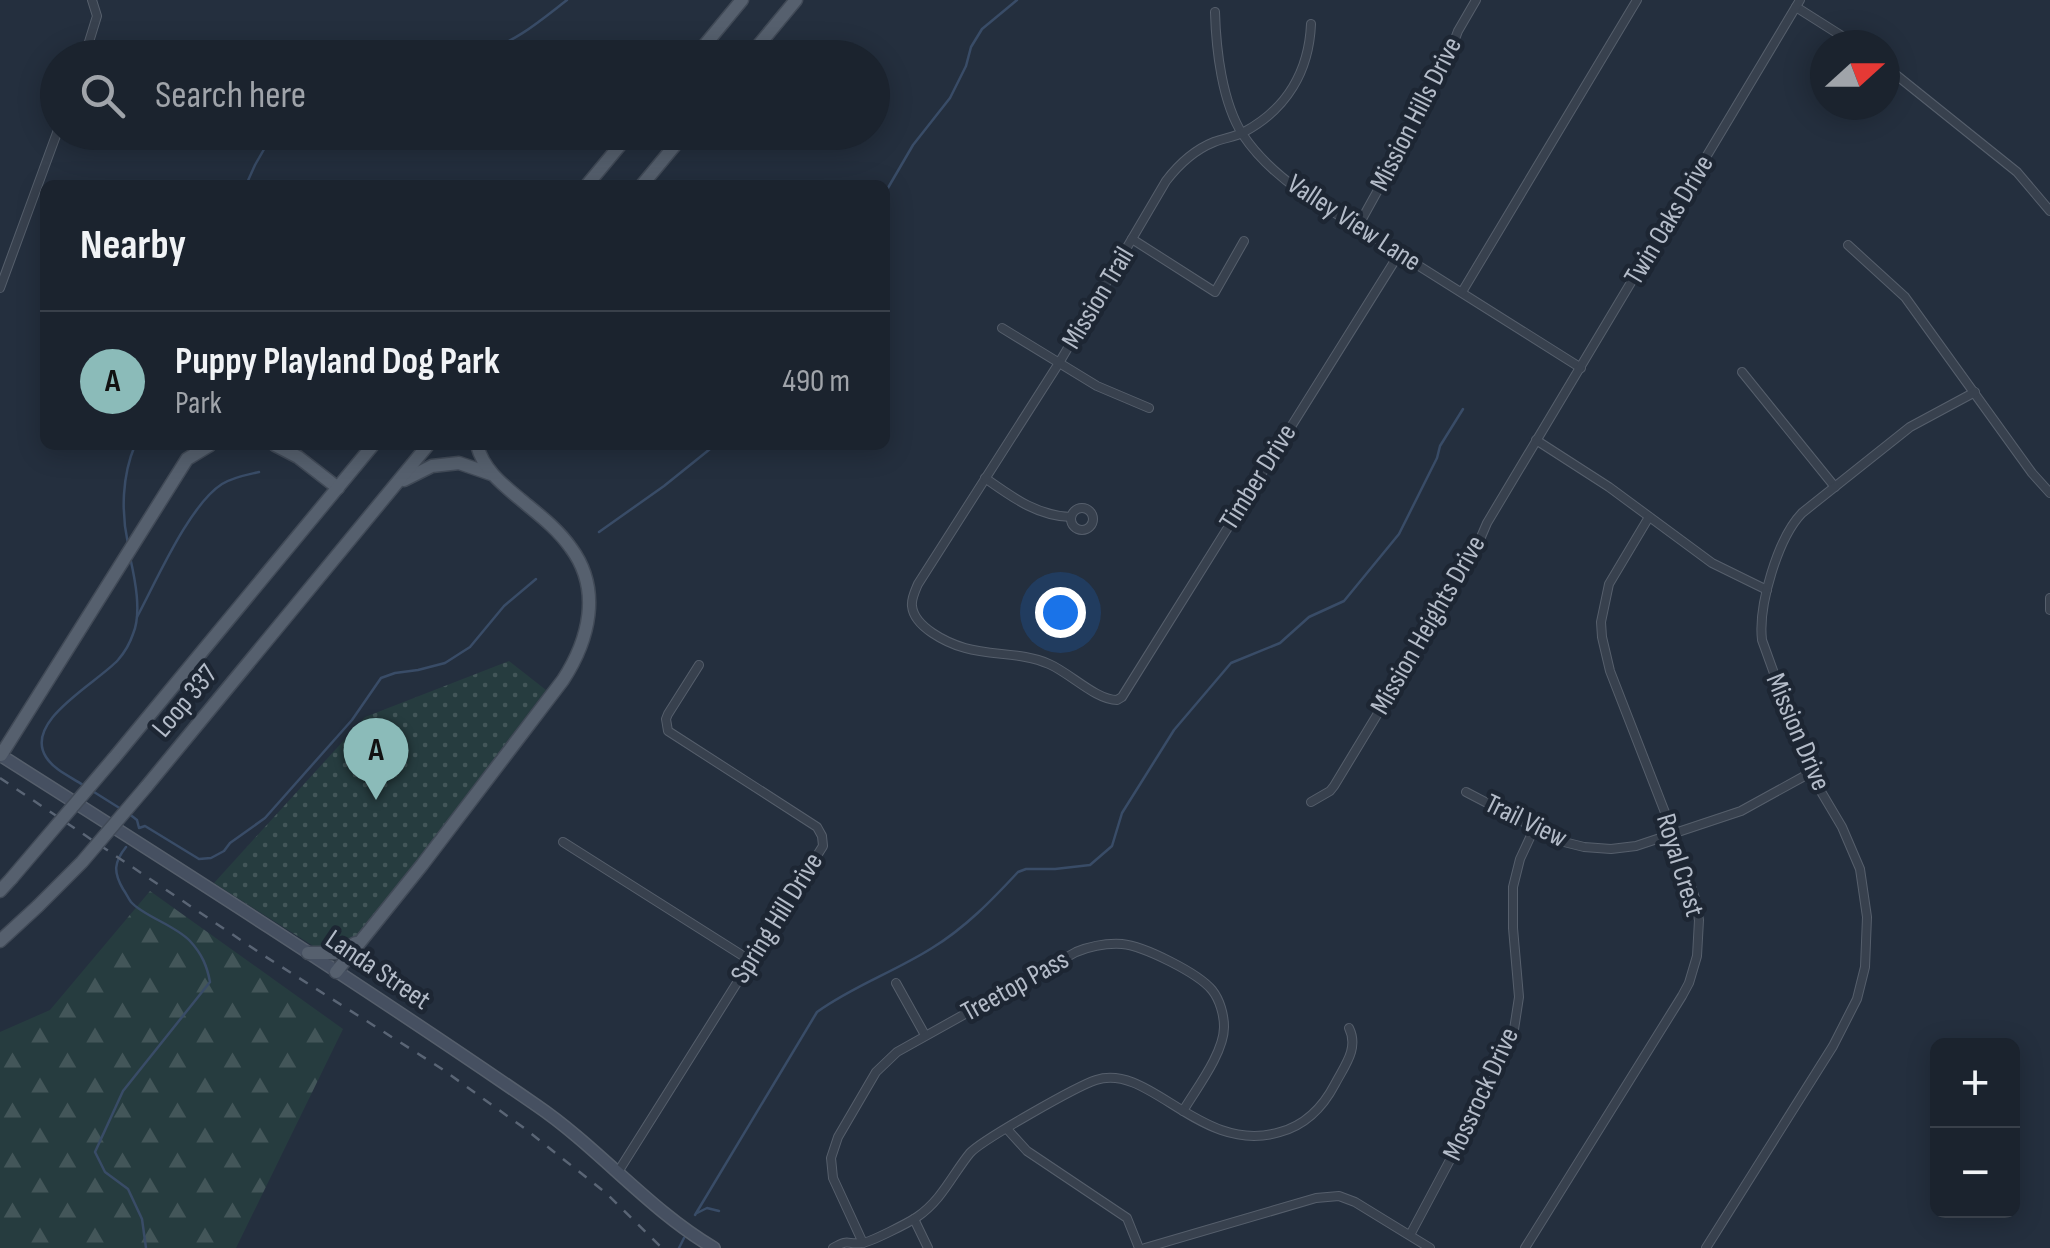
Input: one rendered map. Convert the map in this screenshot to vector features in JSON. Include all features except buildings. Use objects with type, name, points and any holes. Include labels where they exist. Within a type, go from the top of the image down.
[{"type":"main road","points":[[709,40],[742,0]]},
{"type":"main road","points":[[763,40],[796,0]]},
{"type":"main road","points":[[591,180],[616,150]]},
{"type":"main road","points":[[646,180],[671,150]]},
{"type":"main road","points":[[1,755],[188,460],[203,450]]},
{"type":"main road","points":[[285,450],[338,488]]},
{"type":"main road","name":"Loop 337","points":[[0,890],[369,450]]},
{"type":"main road","name":"Loop 337","points":[[0,941],[82,862],[424,450]]},
{"type":"main road","points":[[479,450],[491,474]]},
{"type":"main road","points":[[336,972],[563,680],[581,650],[590,610],[578,558],[552,526],[491,474],[459,463],[432,466],[396,484]]},
{"type":"main road","points":[[308,953],[335,953],[362,939]]},
{"type":"street","points":[[90,40],[97,16],[92,0]]},
{"type":"street","name":"Mission Hills Drive","points":[[1357,228],[1440,76],[1476,0]]},
{"type":"street","points":[[1462,292],[1637,0]]},
{"type":"street","points":[[1798,3],[1835,30]]},
{"type":"street","name":"Twin Oaks Drive","points":[[1536,440],[1798,3]]},
{"type":"street","name":"Valley View Lane","points":[[1214,12],[1222,76],[1242,134],[1287,181],[1581,368]]},
{"type":"street","name":"Mission Trail","points":[[912,609],[918,584],[1060,362],[1166,181],[1203,147],[1242,134],[1267,117],[1293,89],[1310,46],[1311,24]]},
{"type":"street","points":[[1900,78],[2017,172],[2050,211]]},
{"type":"street","points":[[0,288],[51,150]]},
{"type":"street","points":[[1132,239],[1215,292],[1244,241]]},
{"type":"street","points":[[1848,244],[1906,297],[2050,493]]},
{"type":"street","name":"Timber Drive","points":[[912,609],[922,624],[952,643],[1038,660],[1104,698],[1117,700],[1129,690],[1399,254]]},
{"type":"street","points":[[1002,328],[1097,386],[1149,408]]},
{"type":"street","points":[[1742,372],[1835,487]]},
{"type":"street","name":"Mission Drive","points":[[1706,1248],[1833,1046],[1857,999],[1866,967],[1867,917],[1860,870],[1842,828],[1810,772],[1762,640],[1760,619],[1780,548],[1792,523],[1835,487],[1920,420],[1975,392]]},
{"type":"street","points":[[1536,440],[1712,563],[1767,590]]},
{"type":"street","name":"Mission Heights Drive","points":[[1311,802],[1334,786],[1472,558],[1536,440]]},
{"type":"street","points":[[985,478],[1039,512],[1072,517]]},
{"type":"street","name":"Royal Crest","points":[[1525,1248],[1682,996],[1693,971],[1699,920],[1689,877],[1617,692],[1602,637],[1609,584],[1649,516]]},
{"type":"street","points":[[2050,598],[2050,610]]},
{"type":"street","name":"Spring Hill Drive","points":[[618,1172],[822,846],[817,828],[668,731],[668,714],[699,665]]},
{"type":"street","name":"Landa Street","points":[[1,755],[538,1106],[714,1248]]},
{"type":"street","name":"Trail View","points":[[1466,792],[1560,841],[1597,849],[1636,846],[1750,807],[1810,772]]},
{"type":"street","name":"Mossrock Drive","points":[[1410,1236],[1513,1036],[1519,997],[1513,887],[1534,828]]},
{"type":"street","points":[[563,842],[751,961]]},
{"type":"street","name":"Treetop Pass","points":[[861,1246],[833,1178],[832,1158],[838,1137],[881,1065],[925,1035],[1076,952],[1106,944],[1153,952],[1203,982],[1219,1002],[1224,1028],[1218,1052],[1183,1112]]},
{"type":"street","points":[[896,983],[925,1035]]},
{"type":"street","points":[[833,1248],[846,1241],[861,1246],[914,1219],[944,1193],[976,1147],[1078,1088],[1107,1076],[1137,1084],[1206,1125],[1232,1135],[1268,1136],[1299,1125],[1327,1098],[1336,1082],[1353,1048],[1349,1028]]},
{"type":"street","points":[[1008,1129],[1027,1152],[1127,1218],[1142,1248],[1324,1196],[1339,1196],[1430,1248]]},
{"type":"street","points":[[914,1219],[928,1248]]},
{"type":"green space","points":[[509,661],[546,690],[364,930],[346,944],[318,949],[214,883],[365,717]]},
{"type":"green space","points":[[150,891],[343,1029],[236,1248],[0,1248],[0,1032],[50,1010]]},
{"type":"waterway","points":[[510,40],[567,0]]},
{"type":"waterway","points":[[890,184],[913,145],[950,98],[982,29],[1017,0]]},
{"type":"waterway","points":[[248,180],[264,150]]},
{"type":"waterway","points":[[695,1215],[817,1012],[944,940],[978,913],[1018,872],[1090,865],[1112,846],[1122,813],[1174,730],[1231,663],[1280,643],[1309,617],[1344,601],[1399,534],[1440,446],[1463,409]]},
{"type":"waterway","points":[[128,544],[124,494],[133,450]]},
{"type":"waterway","points":[[599,532],[709,450]]},
{"type":"waterway","points":[[137,617],[197,509],[222,484],[259,472]]},
{"type":"waterway","points":[[83,785],[53,766],[42,743],[53,717],[118,660],[130,641],[137,606],[130,557]]},
{"type":"waterway","points":[[128,813],[137,820],[139,828],[145,826],[199,859],[224,851],[265,818],[352,720],[381,678],[445,663],[470,647],[504,606],[536,579]]},
{"type":"waterway","points":[[94,792],[121,809]]},
{"type":"waterway","points":[[126,847],[116,872],[129,899],[190,941],[203,960],[210,982],[123,1091],[95,1152],[105,1172],[128,1189],[142,1219],[146,1248]]},
{"type":"waterway","points":[[697,1213],[707,1208],[719,1211]]},
{"type":"waterway","points":[[679,1248],[684,1238]]},
{"type":"railway","points":[[0,778],[263,955],[442,1069],[606,1193],[662,1248]]},
{"type":"place","name":"Puppy Playland Dog Park","points":[[376,800]]}]
